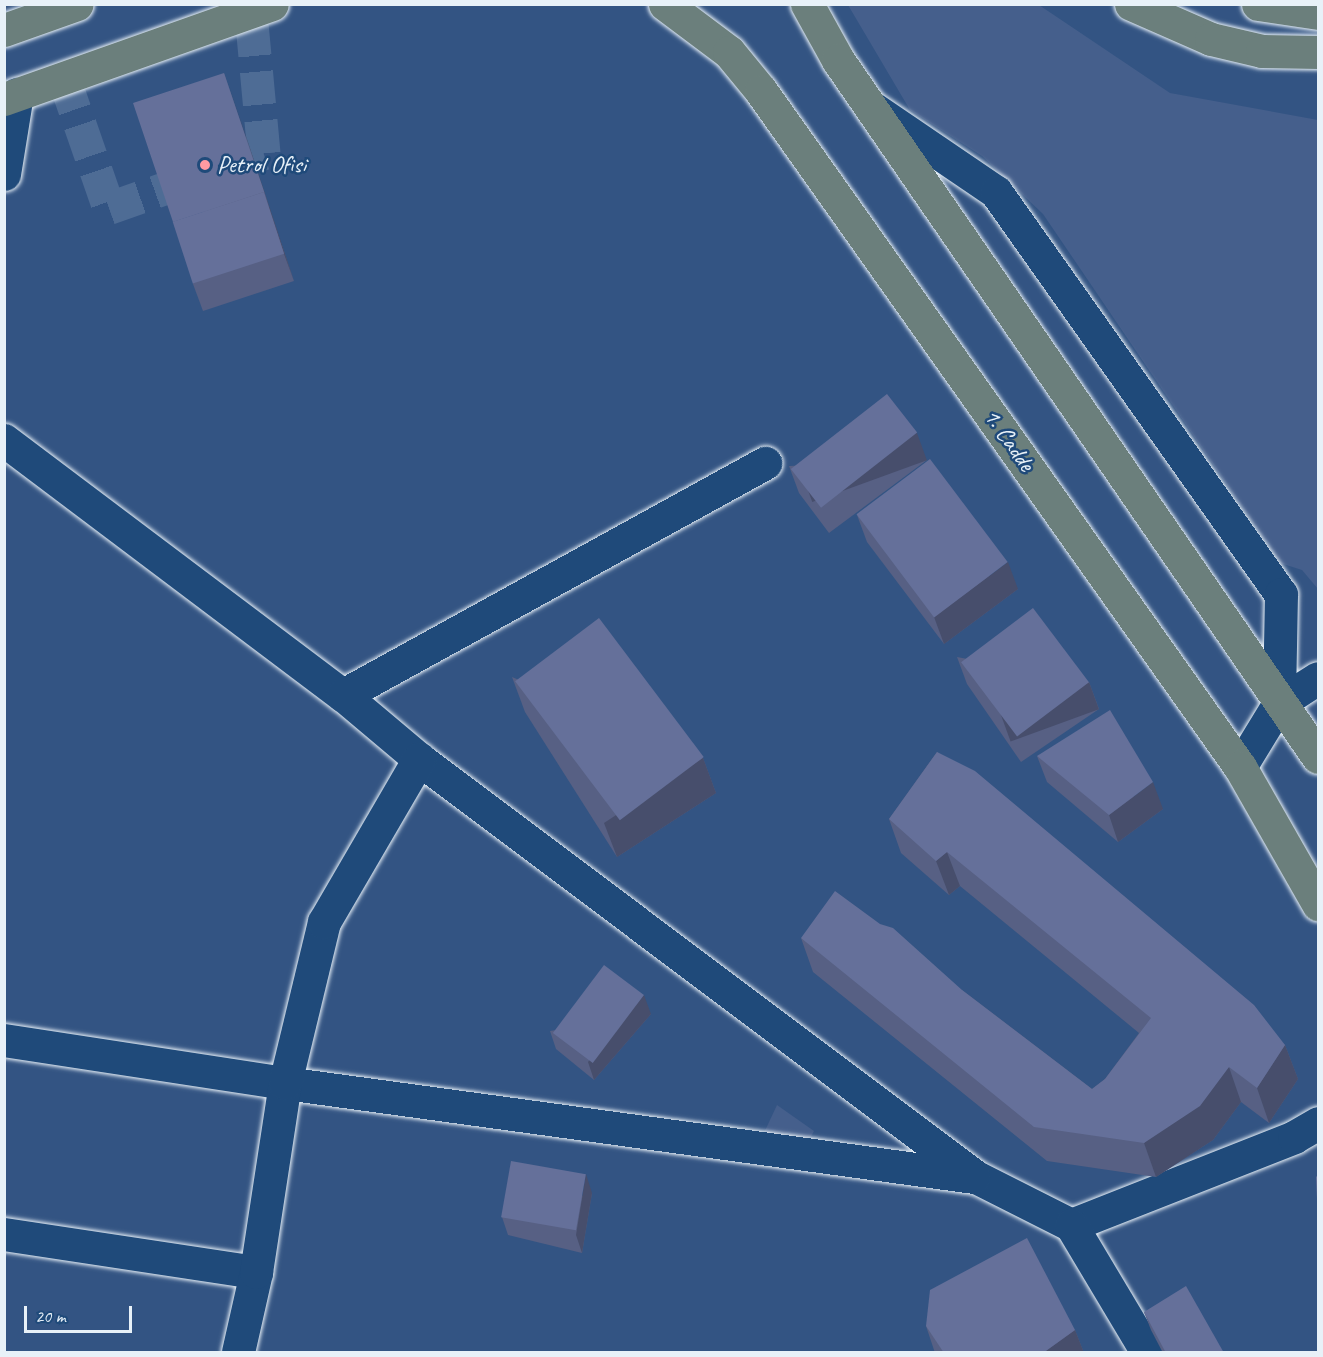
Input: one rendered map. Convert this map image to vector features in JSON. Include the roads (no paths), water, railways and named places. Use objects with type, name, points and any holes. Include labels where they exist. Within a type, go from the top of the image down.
[{"type":"main road","points":[[4,30],[77,4]]},
{"type":"main road","points":[[11,96],[272,4]]},
{"type":"main road","name":"1. Cadde","points":[[665,4],[729,52],[761,91],[1240,767],[1318,904]]},
{"type":"main road","points":[[807,4],[871,106],[1318,757]]},
{"type":"main road","points":[[1131,4],[1211,39],[1262,51],[1318,52]]},
{"type":"main road","points":[[1258,4],[1318,13]]},
{"type":"street","points":[[4,174],[11,96]]},
{"type":"street","points":[[871,106],[996,192],[1281,594],[1279,703]]},
{"type":"street","points":[[4,440],[343,695],[419,759],[976,1177],[1071,1225],[1147,1353]]},
{"type":"street","points":[[343,695],[765,463]]},
{"type":"street","points":[[1240,767],[1279,703],[1318,678]]},
{"type":"street","points":[[238,1353],[256,1272],[285,1083],[324,922],[419,759]]},
{"type":"street","points":[[4,1040],[285,1083],[976,1177]]},
{"type":"street","points":[[1071,1225],[1294,1137],[1318,1123]]},
{"type":"street","points":[[4,1234],[256,1272]]},
{"type":"tunnel","points":[[64,78],[109,208],[264,153],[251,12]]},
{"type":"place","name":"Petrol Ofisi","points":[[205,165]]}]
